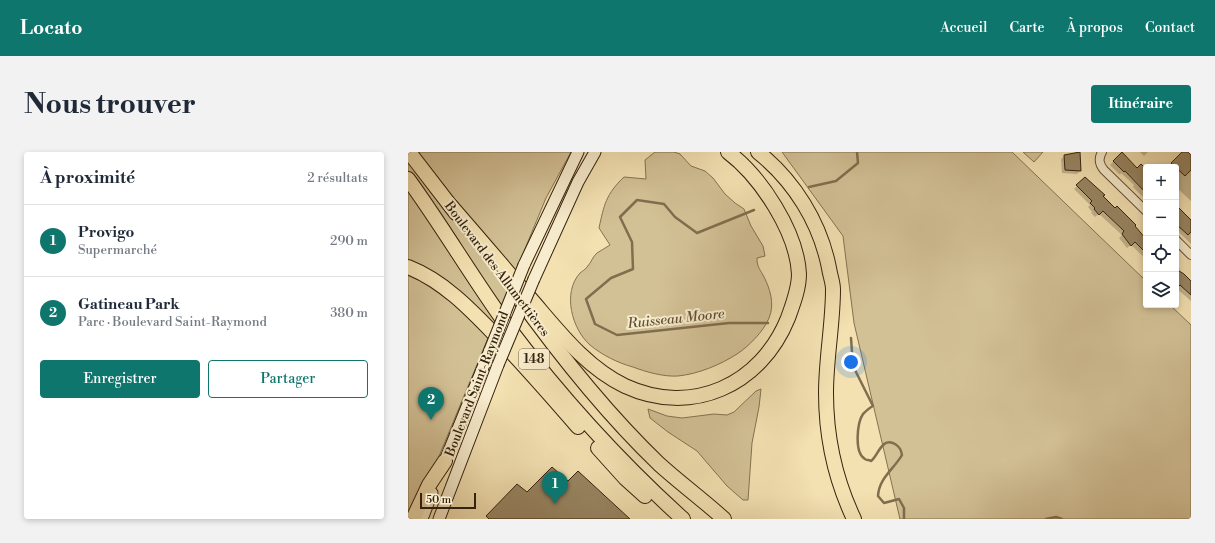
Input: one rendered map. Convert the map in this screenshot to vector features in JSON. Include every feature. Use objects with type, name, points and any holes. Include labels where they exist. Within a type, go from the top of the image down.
[{"type":"highway","name":"Boulevard des Allumettières","points":[[409,152],[451,206],[536,322],[622,426],[681,484],[724,519]]},
{"type":"highway","points":[[451,206],[569,343],[593,365],[608,376],[624,385],[658,397],[677,398],[711,393],[726,387],[756,367],[767,355],[784,327],[797,293],[799,274],[796,257],[791,242],[777,211],[751,173],[728,152]]},
{"type":"highway","points":[[758,152],[773,164],[796,191],[812,218],[825,250],[833,287],[826,392],[828,437],[835,471],[854,519]]},
{"type":"highway","name":"Boulevard des Allumettières","points":[[408,179],[508,327],[542,370],[592,428],[660,498],[683,519]]},
{"type":"highway","points":[[408,267],[433,280],[468,307],[524,365],[589,440],[626,478],[672,519]]},
{"type":"highway","points":[[413,519],[429,485],[445,462]]},
{"type":"main road","name":"Boulevard Saint-Raymond","points":[[422,519],[524,265],[578,152]]},
{"type":"main road","name":"Boulevard Saint-Raymond","points":[[440,519],[498,365],[534,279],[578,182],[595,152]]},
{"type":"street","points":[[1102,152],[1099,160],[1104,170],[1143,208]]},
{"type":"street","points":[[1179,243],[1191,255]]},
{"type":"shaded area","points":[[408,152],[571,152],[546,198],[413,519],[408,519]]},
{"type":"shaded area","points":[[655,152],[674,152],[680,154],[691,166],[705,171],[713,178],[725,194],[744,209],[751,226],[763,246],[765,256],[757,258],[757,263],[768,285],[772,302],[771,313],[767,323],[751,343],[741,351],[723,362],[709,368],[678,376],[661,375],[644,371],[616,361],[600,352],[590,345],[578,330],[572,310],[571,290],[575,281],[596,254],[610,245],[599,228],[604,206],[609,195],[624,177],[646,179],[645,160]]},
{"type":"shaded area","points":[[782,152],[1012,152],[1143,278],[1143,308],[1173,308],[1191,325],[1191,519],[900,519],[854,323],[843,236]]},
{"type":"shaded area","points":[[1023,152],[1043,152],[1034,162]]},
{"type":"shaded area","points":[[761,389],[752,443],[748,500],[743,500],[727,486],[697,451],[650,418],[648,409],[667,416],[682,418],[714,414],[727,415],[734,412],[756,391]]},
{"type":"building","points":[[1080,152],[1081,171],[1065,170],[1064,155]]},
{"type":"building","points":[[1122,152],[1137,168],[1141,164],[1143,166],[1143,190],[1125,171],[1124,172],[1113,161]]},
{"type":"building","points":[[1182,152],[1188,152],[1191,155],[1191,170],[1185,176],[1179,170],[1179,164],[1171,163]]},
{"type":"building","points":[[1085,177],[1105,195],[1103,196],[1115,208],[1117,206],[1136,225],[1135,226],[1143,235],[1143,250],[1135,242],[1131,246],[1122,234],[1124,231],[1103,211],[1099,215],[1090,203],[1092,201],[1076,185]]},
{"type":"building","points":[[1179,208],[1191,220],[1191,232],[1188,235],[1179,227]]},
{"type":"building","points":[[1179,271],[1191,281],[1191,295],[1180,285],[1179,286]]},
{"type":"building","points":[[552,467],[568,481],[578,471],[630,519],[489,519],[486,516],[517,484],[527,492]]},
{"type":"waterway","name":"Ruisseau Moore","points":[[809,187],[836,181],[858,163],[857,152]]},
{"type":"waterway","name":"Ruisseau Moore","points":[[754,210],[697,233],[675,217],[664,204],[637,200],[620,217],[632,242],[633,269],[611,278],[586,299],[595,324],[617,335],[729,323],[768,323]]},
{"type":"waterway","name":"Ruisseau Moore","points":[[851,338],[853,366],[873,406],[863,414],[859,424],[859,451],[865,459],[871,461],[887,443],[891,442],[900,449],[902,455],[881,484],[878,496],[884,503],[899,499],[904,508],[904,519]]},
{"type":"waterway","name":"Ruisseau Moore","points":[[1046,519],[1056,517],[1062,519]]},
{"type":"place","name":"Gatineau Park","points":[[431,420]]},
{"type":"place","name":"Provigo","points":[[555,504]]}]
